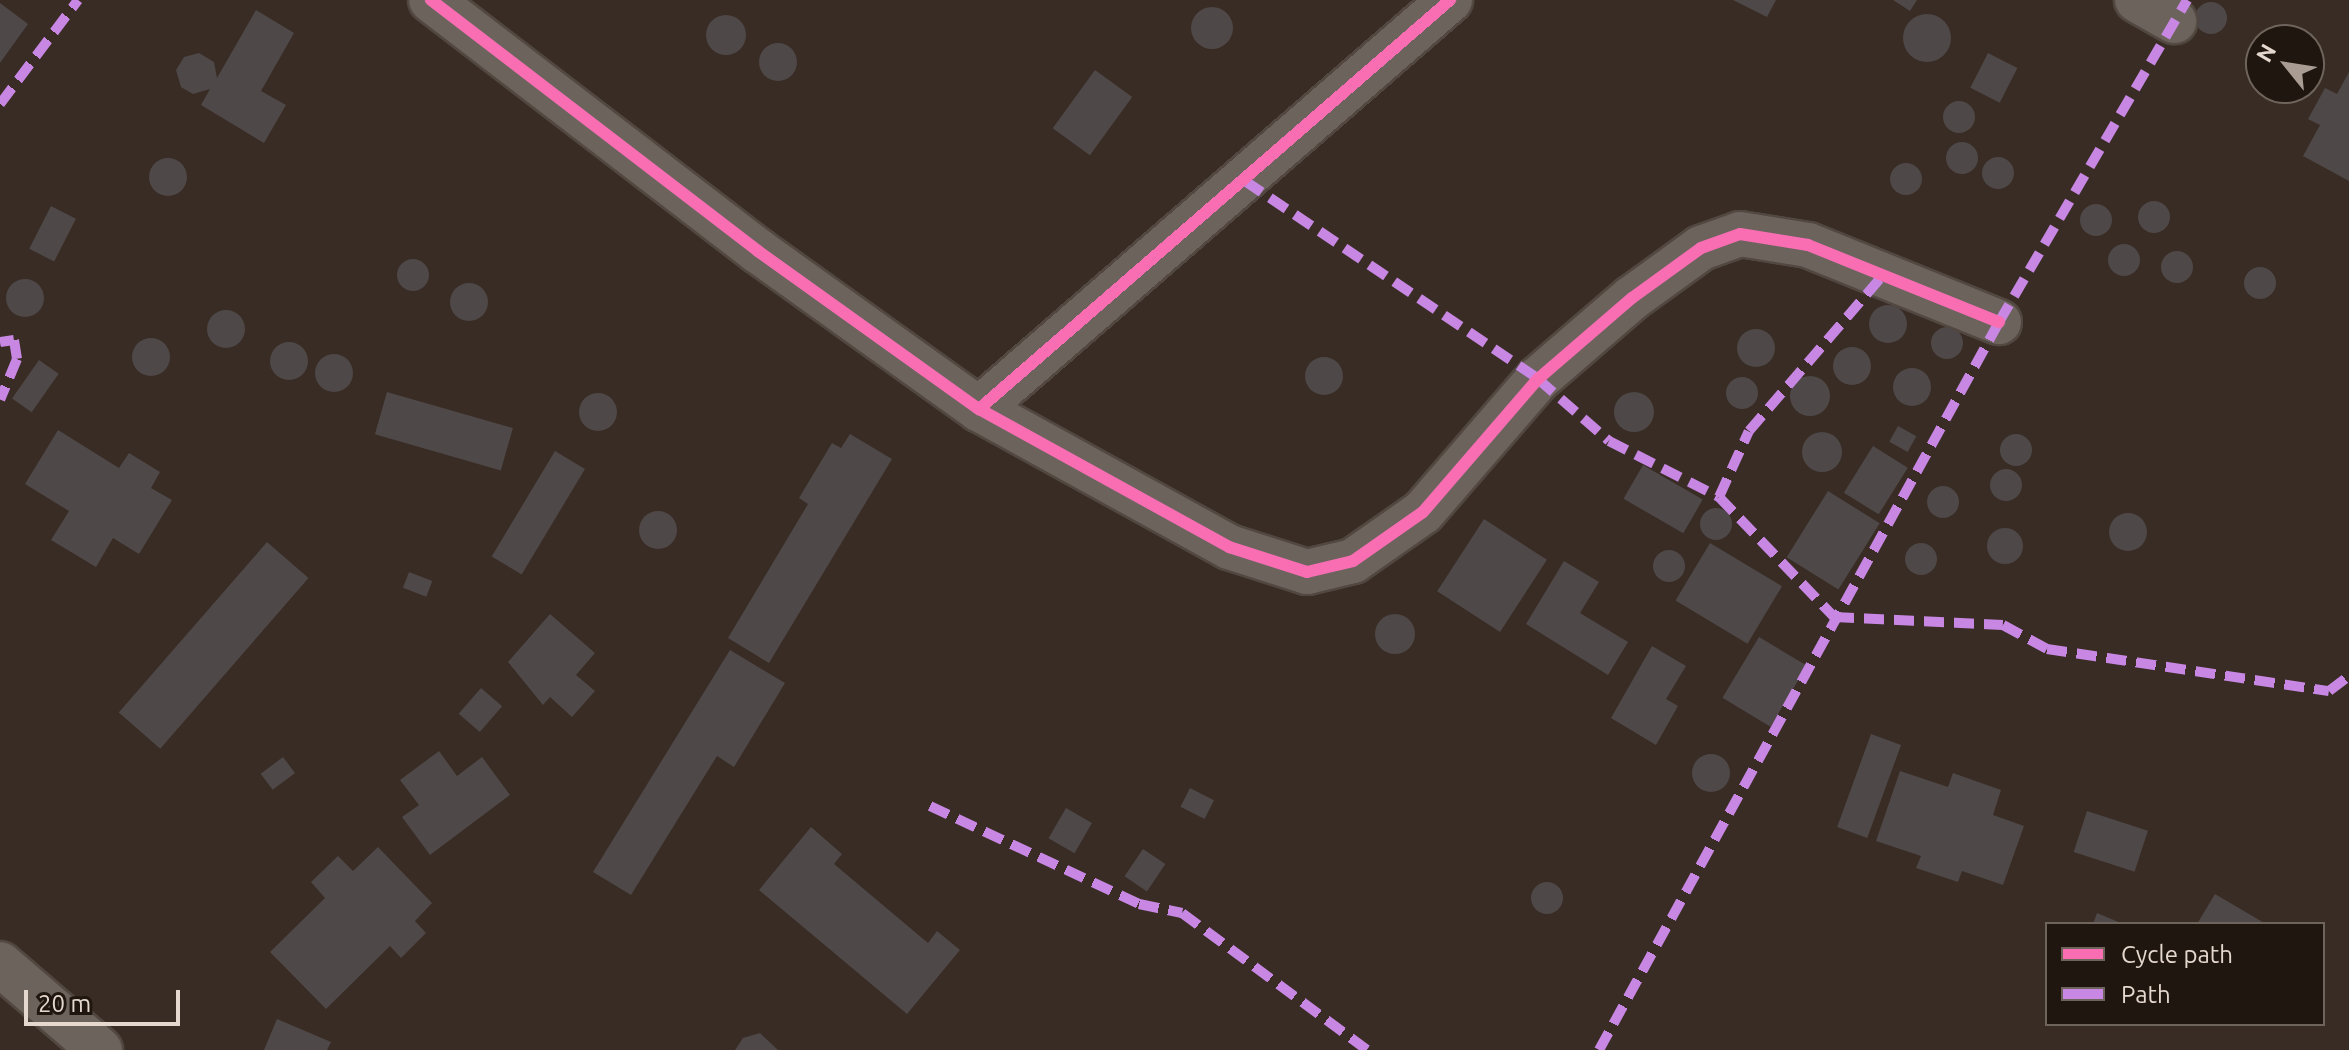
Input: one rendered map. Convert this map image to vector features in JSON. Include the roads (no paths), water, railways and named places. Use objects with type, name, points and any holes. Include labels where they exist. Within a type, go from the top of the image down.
[{"type":"street","points":[[431,0],[745,242],[979,409],[1229,547],[1307,572],[1353,561],[1423,512],[1550,369],[1701,248],[1740,234],[1808,245],[1999,322]]},
{"type":"street","points":[[979,409],[1450,0]]},
{"type":"street","points":[[0,964],[100,1050]]}]
